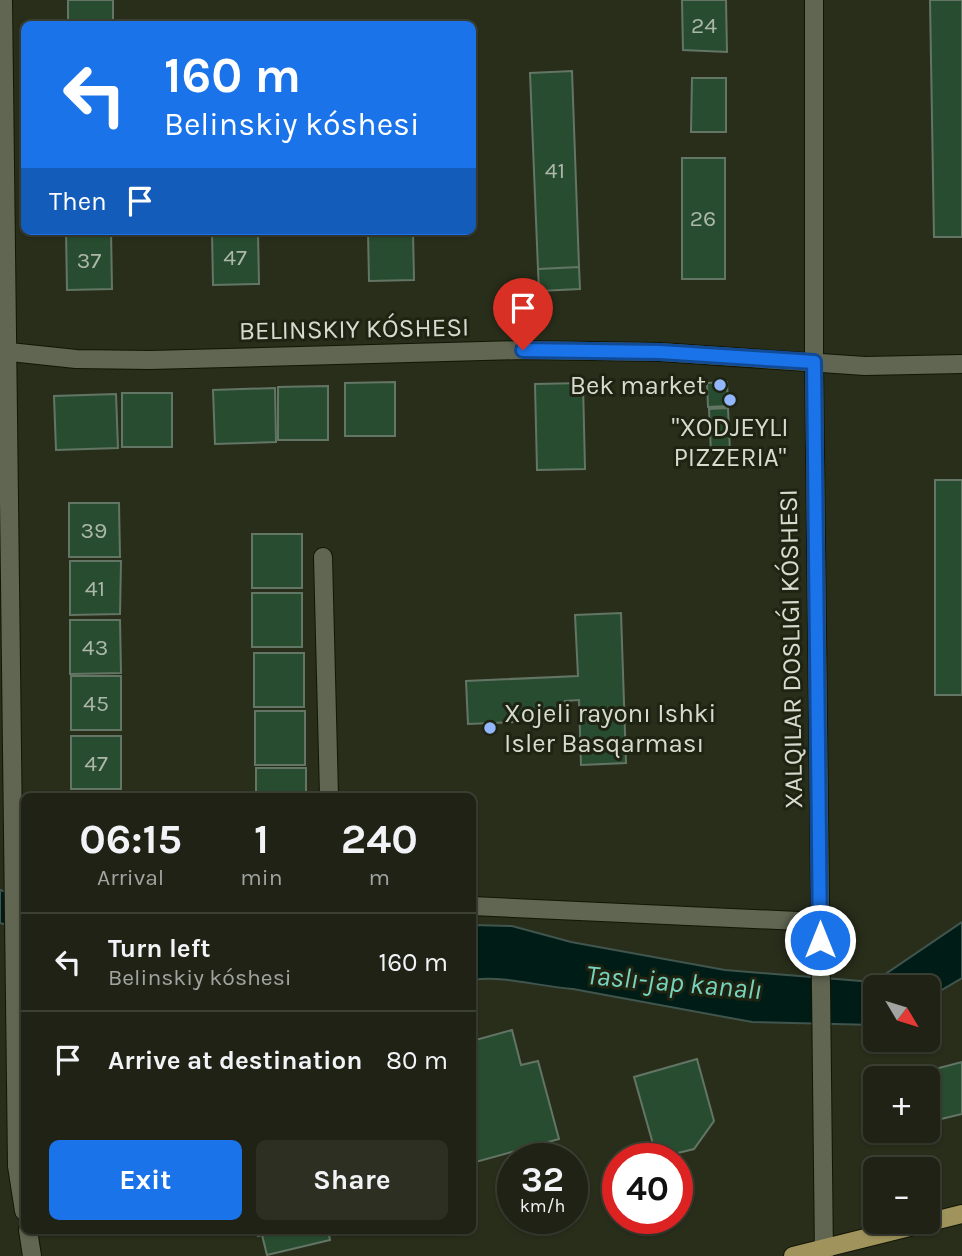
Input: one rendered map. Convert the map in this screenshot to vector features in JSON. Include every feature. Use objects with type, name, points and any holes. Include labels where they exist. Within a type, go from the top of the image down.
[{"type":"main road","points":[[793,1256],[824,1252],[962,1214]]},
{"type":"street","points":[[814,0],[814,362],[824,1252]]},
{"type":"street","points":[[2,5],[5,492],[16,958],[8,1166],[21,1203]]},
{"type":"street","name":"BELINSKIY KÓSHESI","points":[[4,351],[76,359],[138,360],[450,354],[523,350],[660,352],[865,366],[962,364]]},
{"type":"street","points":[[323,557],[329,793]]},
{"type":"street","points":[[476,906],[820,922]]},
{"type":"street","points":[[29,1234],[32,1256]]},
{"type":"water","points":[[0,890],[21,896],[21,929],[0,923]]},
{"type":"water","points":[[962,922],[962,978],[940,991],[940,975],[884,975]]},
{"type":"water","name":"Taslı-jap kanalı","points":[[476,925],[512,926],[571,942],[725,970],[861,981],[863,1025],[752,1022],[573,989],[509,980],[476,980]]},
{"type":"building","points":[[68,0],[113,0],[113,21],[68,21]]},
{"type":"building","points":[[682,0],[726,0],[727,52],[683,50]]},
{"type":"building","points":[[930,0],[962,0],[962,237],[934,237]]},
{"type":"building","points":[[572,71],[579,267],[538,269],[530,73]]},
{"type":"building","points":[[692,78],[726,78],[726,132],[691,132]]},
{"type":"building","points":[[682,158],[725,158],[725,279],[682,279]]},
{"type":"building","points":[[66,235],[111,235],[112,289],[67,290]]},
{"type":"building","points":[[212,235],[258,235],[259,284],[213,285]]},
{"type":"building","points":[[368,235],[413,235],[414,280],[369,281]]},
{"type":"building","points":[[579,267],[580,289],[539,291],[538,269]]},
{"type":"building","points":[[395,382],[395,436],[345,436],[345,383]]},
{"type":"building","points":[[727,382],[728,406],[708,407],[707,383]]},
{"type":"building","points":[[583,383],[585,469],[537,470],[535,384]]},
{"type":"building","points":[[328,386],[328,440],[278,440],[278,387]]},
{"type":"building","points":[[275,388],[276,442],[215,444],[213,390]]},
{"type":"building","points":[[122,393],[172,393],[172,447],[122,447]]},
{"type":"building","points":[[116,394],[118,448],[56,450],[54,396]]},
{"type":"building","points":[[728,408],[730,452],[711,453],[709,409]]},
{"type":"building","points":[[935,480],[962,480],[962,695],[935,695]]},
{"type":"building","points":[[69,503],[119,503],[120,557],[69,557]]},
{"type":"building","points":[[252,534],[302,534],[302,588],[252,588]]},
{"type":"building","points":[[70,561],[121,561],[120,614],[70,615]]},
{"type":"building","points":[[252,593],[302,593],[302,647],[252,647]]},
{"type":"building","points":[[621,613],[626,763],[581,765],[579,700],[565,701],[565,720],[468,724],[466,681],[578,676],[575,615]]},
{"type":"building","points":[[70,620],[120,620],[121,673],[70,674]]},
{"type":"building","points":[[254,653],[304,653],[304,707],[254,707]]},
{"type":"building","points":[[71,676],[121,676],[121,730],[71,730]]},
{"type":"building","points":[[255,711],[305,711],[305,765],[255,765]]},
{"type":"building","points":[[71,736],[121,736],[121,789],[71,789]]},
{"type":"building","points":[[256,768],[306,768],[306,793],[256,793]]},
{"type":"building","points":[[512,1030],[521,1065],[538,1061],[559,1139],[544,1143],[497,1143],[497,1156],[476,1162],[476,1040]]},
{"type":"building","points":[[697,1059],[714,1121],[694,1149],[693,1143],[653,1143],[634,1077]]},
{"type":"building","points":[[962,1062],[962,1114],[941,1119],[940,1113],[940,1068]]},
{"type":"building","points":[[257,1234],[329,1234],[330,1240],[267,1255],[262,1235]]},
{"type":"place","name":"Bek market","points":[[720,385]]},
{"type":"place","name":"\"XODJEYLI PIZZERIA\"","points":[[730,400]]},
{"type":"place","name":"Xojeli rayonı Ishki Isler Basqarması","points":[[490,728]]},
{"type":"route","points":[[523,350],[660,352],[814,362],[820,940]]}]
